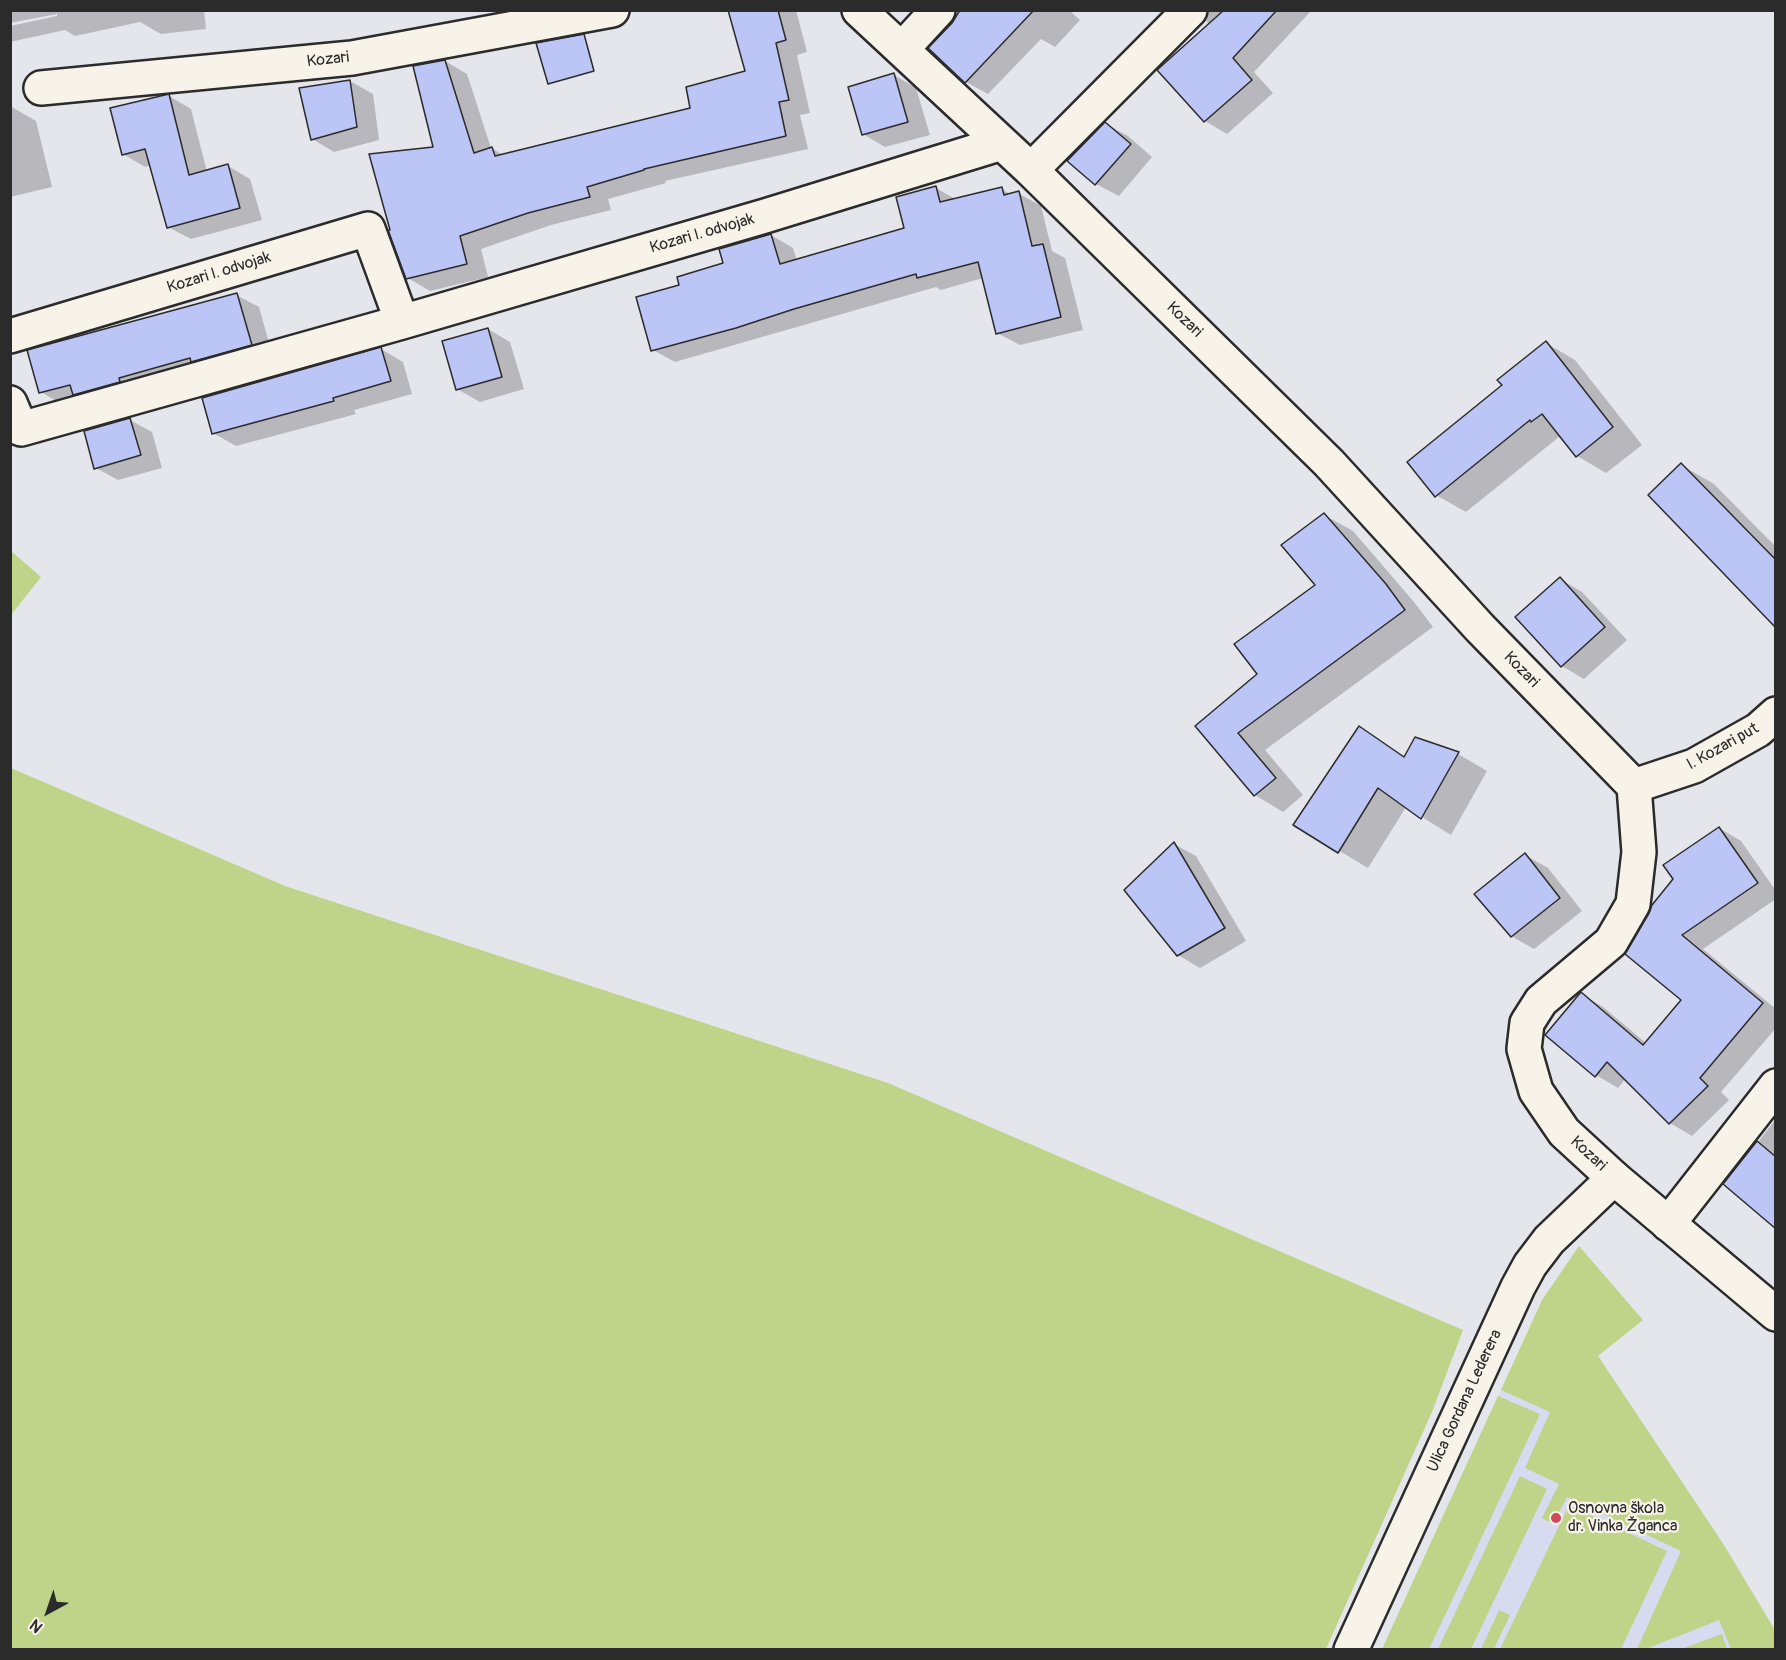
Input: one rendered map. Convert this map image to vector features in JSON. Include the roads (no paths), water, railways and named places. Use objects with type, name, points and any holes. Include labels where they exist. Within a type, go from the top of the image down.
[{"type":"street","name":"Kozari","points":[[41,88],[352,58],[612,10]]},
{"type":"street","name":"Kozari","points":[[859,10],[1002,143],[1329,463],[1480,628],[1634,786],[1639,852],[1633,904],[1611,942],[1541,1001],[1527,1023],[1524,1049],[1536,1091],[1564,1132],[1668,1224],[1775,1311]]},
{"type":"street","points":[[902,49],[938,10]]},
{"type":"street","points":[[1030,170],[1190,10]]},
{"type":"street","name":"Kozari I. odvojak","points":[[14,421],[402,322],[765,216],[1002,143]]},
{"type":"street","name":"Kozari I. odvojak","points":[[10,336],[368,229],[402,322]]},
{"type":"street","name":"I. Kozari put","points":[[1634,786],[1694,766],[1758,730],[1776,714]]},
{"type":"street","points":[[1668,1224],[1776,1086]]},
{"type":"street","name":"Ulica Gordana Lederera","points":[[1352,1650],[1518,1287],[1549,1240],[1614,1178]]},
{"type":"place","name":"Osnovna škola dr. Vinka Žganca","points":[[1556,1518]]}]
